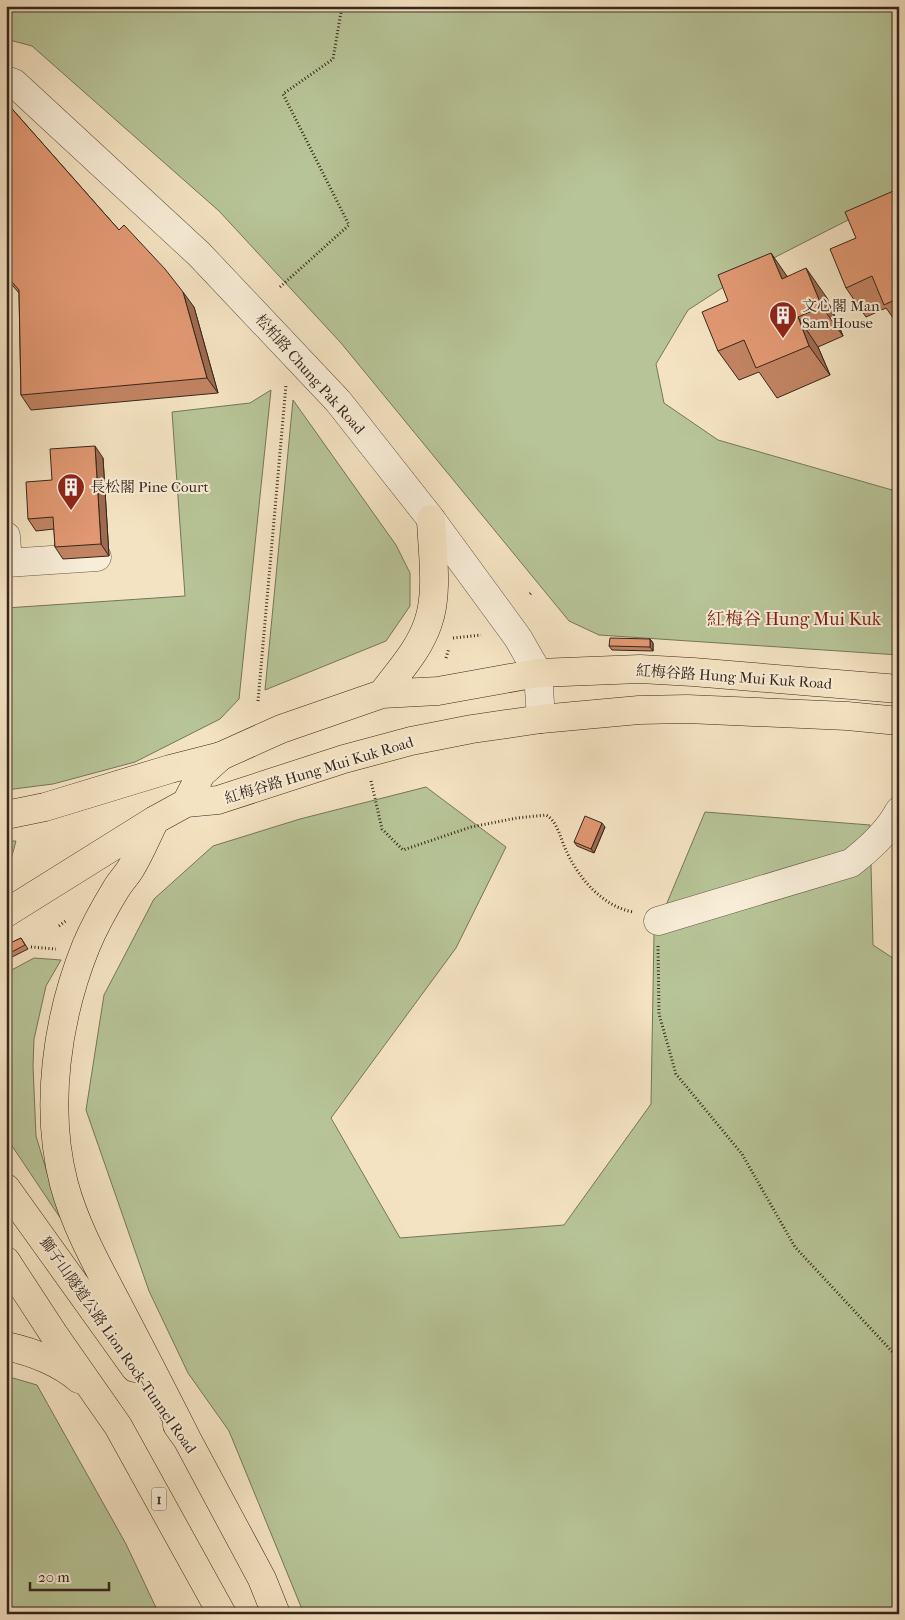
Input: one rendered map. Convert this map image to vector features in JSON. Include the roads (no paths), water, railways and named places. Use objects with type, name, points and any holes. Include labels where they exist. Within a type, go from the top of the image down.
[{"type":"main road","points":[[382,694],[412,654],[428,623],[434,593],[431,519]]},
{"type":"main road","name":"紅梅谷路 Hung Mui Kuk Road","points":[[186,802],[201,774],[221,756],[281,729],[382,694],[438,691],[538,673],[648,670],[899,689]]},
{"type":"main road","name":"紅梅谷路 Hung Mui Kuk Road","points":[[6,913],[186,802],[218,800],[387,747],[472,729],[604,712],[678,709],[847,716],[899,721]]},
{"type":"main road","points":[[6,814],[45,808],[170,769],[221,756]]},
{"type":"main road","points":[[155,820],[131,867],[116,888],[102,914],[87,944],[72,984],[60,1039],[55,1101],[56,1140],[64,1184],[82,1236],[187,1439]]},
{"type":"main road","name":"獅子山隧道公路 Lion Rock Tunnel Road","points":[[6,1188],[187,1439],[262,1579],[276,1614]]},
{"type":"main road","name":"1","points":[[6,1261],[53,1333],[118,1426],[222,1614]]},
{"type":"main road","points":[[6,1346],[48,1359],[72,1373],[96,1394]]},
{"type":"street","name":"松柏路 Chung Pak Road","points":[[6,80],[21,90],[199,254],[338,401],[431,519],[511,626],[538,673],[541,719]]},
{"type":"street","points":[[7,554],[97,557]]},
{"type":"street","points":[[658,921],[851,863],[885,832],[899,811]]},
{"type":"place","name":"文心閣 Man Sam House","points":[[783,339]]},
{"type":"place","name":"長松閣 Pine Court","points":[[71,511]]},
{"type":"district","name":"紅梅谷 Hung Mui Kuk","points":[[794,619]]}]
